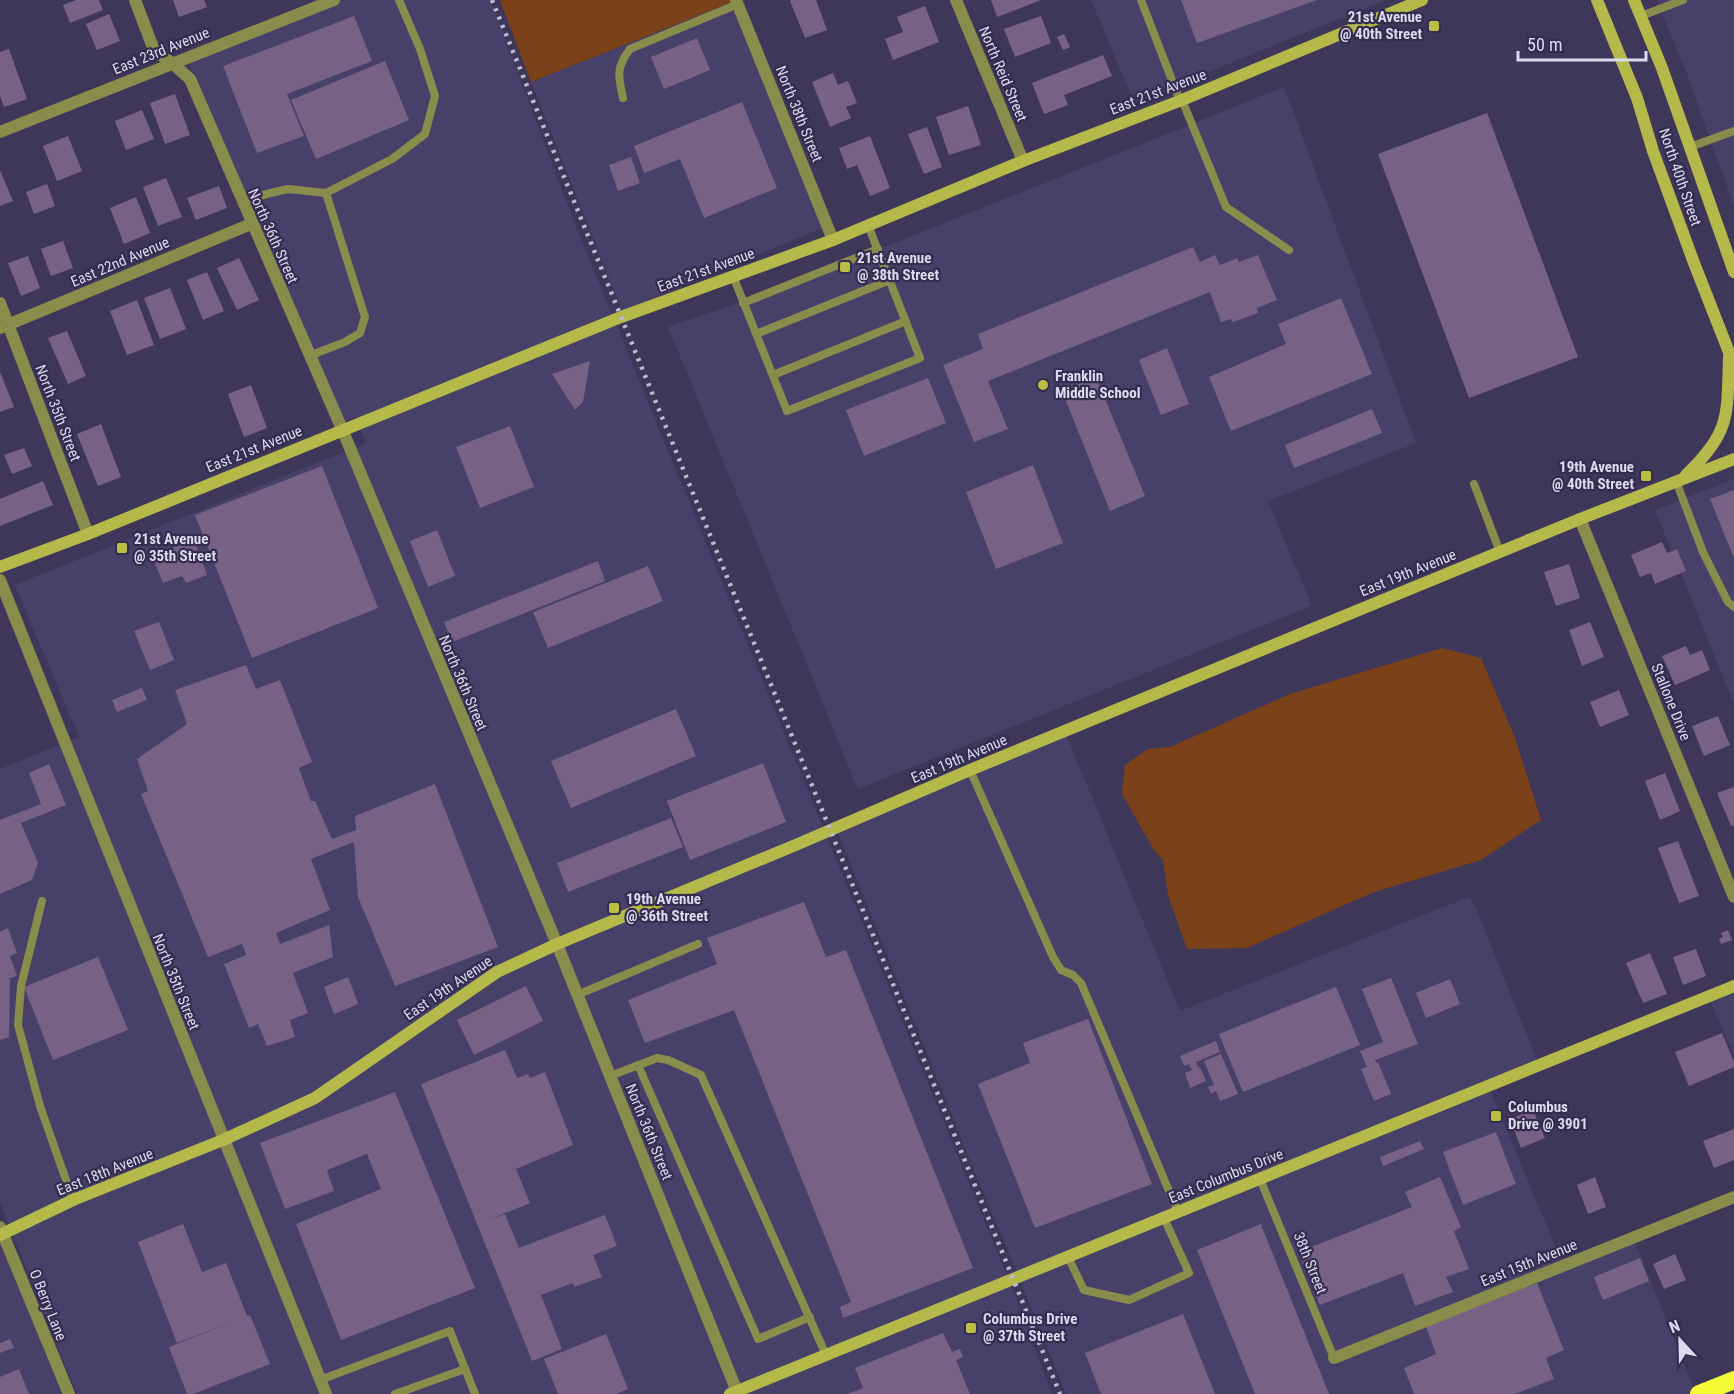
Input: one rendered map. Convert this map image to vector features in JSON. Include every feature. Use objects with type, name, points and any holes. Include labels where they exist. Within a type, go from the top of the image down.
[{"type":"highway","points":[[1699,1394],[1734,1380]]},
{"type":"main road","name":"East 21st Avenue","points":[[0,567],[88,534],[621,316],[833,240],[1023,160],[1181,100],[1422,0]]},
{"type":"main road","name":"North 40th Street","points":[[1597,0],[1637,98],[1661,172],[1734,365]]},
{"type":"main road","name":"North 40th Street","points":[[1634,0],[1733,264]]},
{"type":"main road","points":[[1679,480],[1705,457],[1725,422],[1729,353]]},
{"type":"main road","name":"East 19th Avenue","points":[[223,1140],[315,1098],[497,972],[556,944],[970,770],[1580,519],[1734,459]]},
{"type":"main road","name":"East Columbus Drive","points":[[735,1393],[1734,986]]},
{"type":"main road","name":"East 18th Avenue","points":[[1,1232],[73,1200],[223,1140]]},
{"type":"street","name":"North 36th Street","points":[[135,0],[154,50],[190,79],[251,224],[342,429],[578,995],[735,1393]]},
{"type":"street","name":"East 23rd Avenue","points":[[0,132],[334,0]]},
{"type":"street","name":"North Reid Street","points":[[956,0],[1023,160]]},
{"type":"street","name":"North 38th Street","points":[[737,2],[833,240]]},
{"type":"street","name":"East 22nd Avenue","points":[[4,327],[251,224]]},
{"type":"street","name":"North 35th Street","points":[[0,303],[4,327],[88,534]]},
{"type":"street","name":"Stallone Drive","points":[[1580,519],[1734,897]]},
{"type":"street","name":"North 35th Street","points":[[0,580],[326,1394]]},
{"type":"street","name":"East 15th Avenue","points":[[1334,1358],[1734,1197]]},
{"type":"street","name":"O Berry Lane","points":[[1,1232],[69,1394]]},
{"type":"lane","points":[[243,204],[266,194],[288,189],[326,194],[392,159],[425,134],[435,96],[420,49],[399,0]]},
{"type":"lane","points":[[1141,0],[1226,207],[1289,250]]},
{"type":"lane","points":[[1641,16],[1683,0]]},
{"type":"lane","points":[[623,98],[618,70],[630,49],[737,2]]},
{"type":"lane","points":[[1690,147],[1734,132]]},
{"type":"lane","points":[[309,356],[345,342],[360,333],[365,317],[326,194]]},
{"type":"lane","points":[[733,276],[787,411],[920,358],[868,225]]},
{"type":"lane","points":[[743,303],[878,249]]},
{"type":"lane","points":[[756,334],[890,280]]},
{"type":"lane","points":[[772,375],[906,321]]},
{"type":"lane","points":[[1679,480],[1703,552],[1728,602],[1734,608]]},
{"type":"lane","points":[[1474,484],[1500,552]]},
{"type":"lane","points":[[970,770],[1053,957],[1061,970],[1073,975],[1081,983],[1178,1212]]},
{"type":"lane","points":[[42,901],[21,986],[18,1025],[40,1106],[73,1200]]},
{"type":"lane","points":[[578,995],[698,944]]},
{"type":"lane","points":[[610,1076],[657,1058],[668,1060],[701,1074],[826,1355]]},
{"type":"lane","points":[[638,1065],[758,1339],[810,1317]]},
{"type":"lane","name":"38th Street","points":[[1260,1179],[1334,1358]]},
{"type":"lane","points":[[1068,1257],[1084,1290],[1129,1300],[1189,1273],[1164,1218]]},
{"type":"lane","points":[[320,1380],[450,1331],[475,1394]]},
{"type":"lane","points":[[395,1394],[465,1369]]},
{"type":"shaded area","points":[[339,0],[490,0],[577,229],[1017,1300],[1052,1394],[77,1394],[0,1202],[0,769],[79,737],[15,585],[366,443],[355,417],[343,421],[188,61]]},
{"type":"shaded area","points":[[500,0],[731,0],[732,2],[531,82]]},
{"type":"shaded area","points":[[1091,0],[1386,0],[1134,102]]},
{"type":"shaded area","points":[[1657,0],[1734,0],[1734,206],[1687,74]]},
{"type":"shaded area","points":[[732,2],[825,227],[622,311],[531,82]]},
{"type":"shaded area","name":"Franklin Middle School","points":[[1284,87],[1416,443],[1268,501],[1312,606],[858,789],[668,327],[775,291]]},
{"type":"shaded area","points":[[1734,479],[1734,703],[1655,510]]},
{"type":"shaded area","points":[[1442,648],[1481,658],[1515,738],[1541,820],[1481,860],[1374,892],[1247,948],[1187,949],[1168,895],[1163,860],[1154,850],[1122,794],[1125,765],[1148,749],[1170,747],[1290,694]]},
{"type":"shaded area","points":[[1066,734],[1180,1011],[1469,897],[1476,908],[1537,1060],[1017,1272],[836,828]]},
{"type":"shaded area","points":[[1734,988],[1734,1056],[1709,998]]},
{"type":"shaded area","points":[[1489,1087],[1563,1265],[1633,1237],[1696,1394],[1066,1394],[1019,1279]]},
{"type":"shaded area","points":[[0,1239],[70,1394],[0,1394]]},
{"type":"building","points":[[76,0],[99,0],[103,10],[70,23],[63,5]]},
{"type":"building","points":[[173,0],[204,0],[207,7],[179,17]]},
{"type":"building","points":[[816,0],[827,30],[805,38],[790,1]]},
{"type":"building","points":[[991,0],[1041,0],[997,17]]},
{"type":"building","points":[[1181,0],[1317,0],[1197,43]]},
{"type":"building","points":[[925,6],[939,42],[893,60],[885,39],[903,32],[897,17]]},
{"type":"building","points":[[109,14],[120,41],[97,50],[86,24]]},
{"type":"building","points":[[354,16],[372,61],[287,94],[304,136],[257,153],[223,66]]},
{"type":"building","points":[[1041,16],[1051,43],[1015,57],[1004,29]]},
{"type":"building","points":[[1064,34],[1070,47],[1063,50],[1057,37]]},
{"type":"building","points":[[697,38],[710,70],[664,89],[651,57]]},
{"type":"building","points":[[9,49],[27,99],[4,107],[0,96],[0,52]]},
{"type":"building","points":[[1103,55],[1112,76],[1064,95],[1068,105],[1044,114],[1032,83]]},
{"type":"building","points":[[385,61],[409,120],[316,159],[291,100]]},
{"type":"building","points":[[833,73],[838,85],[848,81],[857,103],[846,107],[851,118],[830,127],[812,82]]},
{"type":"building","points":[[175,94],[190,135],[165,144],[150,103]]},
{"type":"building","points":[[742,102],[777,188],[704,218],[680,159],[644,173],[634,146]]},
{"type":"building","points":[[968,106],[981,145],[949,155],[936,117]]},
{"type":"building","points":[[142,110],[154,139],[126,150],[115,121]]},
{"type":"building","points":[[1487,113],[1578,357],[1469,398],[1378,154]]},
{"type":"building","points":[[927,127],[942,167],[924,174],[908,134]]},
{"type":"building","points":[[68,136],[82,171],[57,181],[43,146]]},
{"type":"building","points":[[870,136],[890,188],[870,196],[857,165],[847,169],[839,148]]},
{"type":"building","points":[[631,157],[640,183],[618,191],[609,165]]},
{"type":"building","points":[[0,170],[13,201],[0,206]]},
{"type":"building","points":[[166,178],[182,217],[158,226],[143,187]]},
{"type":"building","points":[[47,184],[55,206],[34,214],[26,192]]},
{"type":"building","points":[[219,186],[227,208],[196,220],[187,198]]},
{"type":"building","points":[[136,197],[150,233],[124,244],[110,208]]},
{"type":"building","points":[[63,241],[73,268],[51,276],[41,249]]},
{"type":"building","points":[[1193,247],[1200,262],[1215,255],[1220,265],[1237,258],[1239,262],[1258,255],[1277,300],[1257,308],[1258,313],[1233,322],[1231,319],[1221,322],[1210,292],[988,381],[1008,429],[974,442],[943,365],[983,349],[978,334]]},
{"type":"building","points":[[28,256],[40,288],[21,296],[8,263]]},
{"type":"building","points":[[239,258],[259,300],[237,310],[217,268]]},
{"type":"building","points":[[207,272],[224,311],[203,320],[187,280]]},
{"type":"building","points":[[170,288],[186,329],[160,339],[144,298]]},
{"type":"building","points":[[1341,298],[1372,374],[1231,431],[1209,377],[1286,344],[1278,324]]},
{"type":"building","points":[[137,300],[154,345],[127,355],[110,311]]},
{"type":"building","points":[[67,331],[86,376],[68,384],[48,338]]},
{"type":"building","points":[[1167,348],[1189,404],[1161,415],[1139,360]]},
{"type":"building","points":[[590,361],[583,402],[575,410],[552,374]]},
{"type":"building","points":[[0,372],[14,407],[0,412]]},
{"type":"building","points":[[1096,377],[1145,496],[1110,511],[1062,391]]},
{"type":"building","points":[[928,378],[946,423],[864,456],[846,410]]},
{"type":"building","points":[[251,385],[267,428],[244,437],[228,394]]},
{"type":"building","points":[[1372,409],[1382,433],[1294,468],[1285,445]]},
{"type":"building","points":[[101,424],[121,477],[98,486],[77,434]]},
{"type":"building","points":[[510,426],[534,487],[480,508],[456,447]]},
{"type":"building","points":[[24,448],[32,466],[12,474],[4,455]]},
{"type":"building","points":[[1033,465],[1063,543],[996,569],[966,492]]},
{"type":"building","points":[[322,466],[378,608],[252,658],[195,515]]},
{"type":"building","points":[[43,481],[53,505],[0,526],[0,499]]},
{"type":"building","points":[[1734,490],[1734,558],[1710,499]]},
{"type":"building","points":[[437,530],[455,576],[428,587],[410,541]]},
{"type":"building","points":[[194,540],[207,575],[186,583],[182,576],[163,583],[152,556]]},
{"type":"building","points":[[1662,542],[1667,553],[1677,549],[1686,571],[1655,584],[1651,573],[1640,577],[1631,555]]},
{"type":"building","points":[[598,561],[605,581],[452,642],[444,622]]},
{"type":"building","points":[[1569,564],[1580,598],[1556,606],[1544,572]]},
{"type":"building","points":[[648,566],[663,601],[548,648],[533,612]]},
{"type":"building","points":[[159,622],[174,660],[150,670],[134,631]]},
{"type":"building","points":[[1590,622],[1604,657],[1582,666],[1569,630]]},
{"type":"building","points":[[1686,646],[1690,655],[1702,650],[1710,670],[1675,685],[1662,656]]},
{"type":"building","points":[[246,665],[256,689],[280,680],[312,762],[299,768],[311,801],[315,801],[332,839],[356,830],[355,816],[435,784],[498,947],[395,986],[358,897],[354,842],[311,859],[330,910],[276,933],[280,944],[329,925],[333,957],[293,973],[308,1013],[290,1020],[295,1037],[267,1046],[258,1024],[249,1028],[224,964],[246,955],[242,944],[208,957],[141,794],[148,791],[137,759],[187,724],[175,690]]},
{"type":"building","points":[[142,688],[147,700],[117,712],[112,700]]},
{"type":"building","points":[[1619,690],[1629,715],[1600,727],[1590,702]]},
{"type":"building","points":[[676,709],[696,756],[571,808],[551,761]]},
{"type":"building","points":[[1718,716],[1730,745],[1704,756],[1692,726]]},
{"type":"building","points":[[763,763],[786,822],[690,860],[667,801]]},
{"type":"building","points":[[49,764],[66,805],[21,823],[38,863],[32,880],[0,894],[0,820],[41,804],[29,773]]},
{"type":"building","points":[[1665,773],[1680,811],[1660,820],[1645,781]]},
{"type":"building","points":[[1734,787],[1734,825],[1731,826],[1717,793]]},
{"type":"building","points":[[671,818],[683,847],[568,892],[557,863]]},
{"type":"building","points":[[1678,841],[1699,896],[1679,903],[1658,848]]},
{"type":"building","points":[[804,902],[826,957],[846,950],[973,1268],[843,1318],[840,1307],[851,1302],[734,1010],[645,1043],[628,1000],[717,964],[707,938]]},
{"type":"building","points":[[8,928],[17,953],[10,956],[17,976],[10,978],[9,1037],[0,1040],[0,932]]},
{"type":"building","points":[[1728,930],[1732,940],[1721,944],[1719,939],[1723,937],[1721,933]]},
{"type":"building","points":[[1696,949],[1706,976],[1683,985],[1673,957]]},
{"type":"building","points":[[1650,953],[1667,994],[1643,1003],[1626,963]]},
{"type":"building","points":[[98,957],[128,1030],[53,1060],[24,987]]},
{"type":"building","points":[[348,977],[358,1004],[334,1014],[324,987]]},
{"type":"building","points":[[1391,978],[1418,1044],[1375,1060],[1376,1063],[1378,1062],[1391,1094],[1374,1101],[1361,1069],[1367,1067],[1360,1051],[1383,1042],[1362,989]]},
{"type":"building","points":[[1450,979],[1460,1004],[1426,1018],[1416,993]]},
{"type":"building","points":[[526,986],[543,1021],[474,1055],[457,1020]]},
{"type":"building","points":[[1336,987],[1360,1045],[1243,1092],[1219,1034]]},
{"type":"building","points":[[1088,1019],[1152,1184],[1035,1228],[978,1084],[1030,1063],[1023,1043]]},
{"type":"building","points":[[1722,1033],[1734,1067],[1689,1086],[1675,1052]]},
{"type":"building","points":[[1216,1041],[1220,1052],[1196,1062],[1206,1081],[1190,1088],[1185,1073],[1192,1070],[1189,1064],[1184,1066],[1180,1056]]},
{"type":"building","points":[[505,1050],[517,1078],[528,1074],[530,1078],[545,1072],[573,1145],[516,1169],[530,1203],[488,1220],[505,1214],[519,1248],[605,1215],[617,1246],[593,1255],[602,1277],[574,1287],[573,1283],[541,1295],[562,1349],[532,1361],[421,1084]]},
{"type":"building","points":[[1221,1054],[1238,1094],[1220,1101],[1216,1091],[1211,1094],[1208,1087],[1214,1085],[1204,1061]]},
{"type":"building","points":[[395,1092],[475,1288],[341,1340],[296,1224],[381,1189],[367,1154],[327,1170],[334,1191],[285,1209],[260,1143]]},
{"type":"building","points":[[1533,1110],[1545,1138],[1521,1148],[1510,1119]]},
{"type":"building","points":[[1734,1129],[1734,1160],[1714,1168],[1703,1141]]},
{"type":"building","points":[[1496,1132],[1516,1184],[1463,1205],[1443,1152]]},
{"type":"building","points":[[1420,1141],[1424,1149],[1383,1166],[1380,1157]]},
{"type":"building","points":[[1440,1177],[1461,1227],[1454,1231],[1469,1269],[1446,1277],[1453,1292],[1415,1306],[1403,1273],[1320,1305],[1299,1252],[1412,1207],[1405,1192]]},
{"type":"building","points":[[1595,1177],[1606,1207],[1588,1214],[1577,1185]]},
{"type":"building","points":[[183,1224],[202,1272],[226,1263],[247,1316],[250,1315],[270,1364],[193,1394],[187,1394],[169,1347],[237,1320],[177,1343],[138,1242]]},
{"type":"building","points":[[1261,1224],[1329,1394],[1255,1394],[1197,1250]]},
{"type":"building","points":[[1675,1254],[1686,1280],[1664,1289],[1653,1264]]},
{"type":"building","points":[[1640,1258],[1649,1281],[1603,1300],[1594,1277]]},
{"type":"building","points":[[1537,1283],[1564,1350],[1546,1358],[1554,1379],[1515,1394],[1414,1394],[1404,1368],[1436,1354],[1426,1327]]},
{"type":"building","points":[[1183,1314],[1215,1394],[1101,1394],[1085,1353]]},
{"type":"building","points":[[943,1333],[952,1352],[960,1349],[963,1357],[956,1360],[970,1394],[847,1394],[863,1388],[855,1368]]},
{"type":"building","points":[[606,1334],[628,1389],[616,1394],[558,1394],[544,1359]]},
{"type":"building","points":[[10,1339],[14,1348],[0,1353],[0,1343]]},
{"type":"building","points":[[19,1369],[29,1394],[0,1394],[0,1377]]},
{"type":"railway","points":[[492,0],[1060,1394]]},
{"type":"place","name":"21st Avenue @ 40th Street","points":[[1434,26]]},
{"type":"place","name":"21st Avenue @ 38th Street","points":[[845,267]]},
{"type":"place","name":"Franklin Middle School","points":[[1043,385]]},
{"type":"place","name":"19th Avenue @ 40th Street","points":[[1646,476]]},
{"type":"place","name":"21st Avenue @ 35th Street","points":[[122,548]]},
{"type":"place","name":"19th Avenue @ 36th Street","points":[[614,908]]},
{"type":"place","name":"Columbus Drive @ 3901","points":[[1496,1116]]},
{"type":"place","name":"Columbus Drive @ 37th Street","points":[[971,1328]]}]
